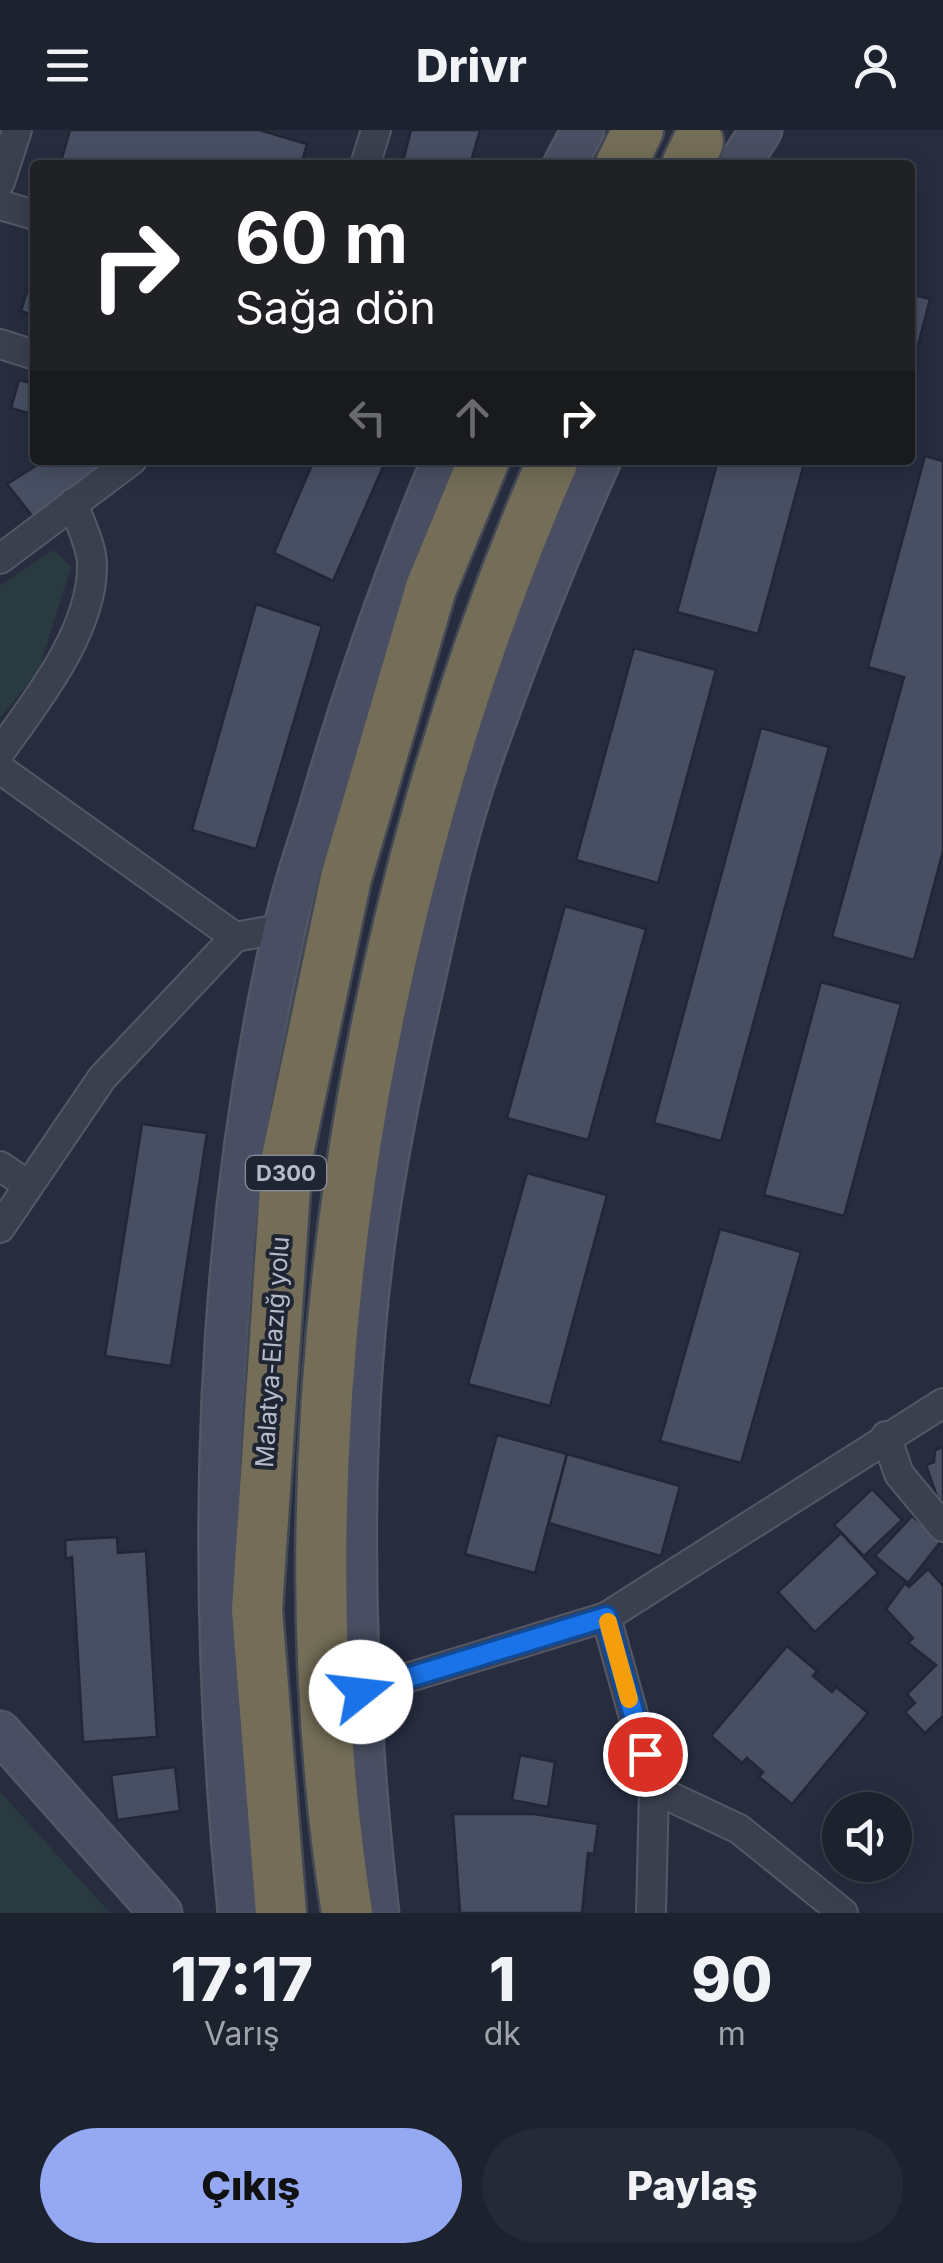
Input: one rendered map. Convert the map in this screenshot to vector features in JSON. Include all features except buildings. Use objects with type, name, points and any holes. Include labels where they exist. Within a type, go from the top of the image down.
[{"type":"highway","points":[[623,160],[638,130]]},
{"type":"highway","name":"Malatya-Elazığ yolu","points":[[282,1913],[257,1610],[287,1158],[346,878],[431,588],[482,465]]},
{"type":"highway","name":"D300","points":[[347,1913],[338,1860],[327,1718],[324,1576],[327,1418],[346,1214],[401,904],[445,748],[511,557],[551,465]]},
{"type":"main road","points":[[240,1913],[224,1675],[221,1400],[228,1275],[248,1119],[284,928],[402,559],[441,465]]},
{"type":"main road","points":[[378,1913],[364,1794],[361,1692],[362,1381],[374,1242],[402,1077],[477,772],[598,465]]},
{"type":"main road","points":[[0,1732],[161,1913]]},
{"type":"street","points":[[0,182],[17,130]]},
{"type":"street","points":[[366,160],[373,131]]},
{"type":"street","points":[[0,205],[30,214]]},
{"type":"street","points":[[0,344],[30,353]]},
{"type":"street","points":[[0,559],[125,465]]},
{"type":"street","points":[[0,752],[69,647],[84,603],[92,563],[74,503]]},
{"type":"street","points":[[0,769],[235,937]]},
{"type":"street","points":[[0,1228],[26,1184],[102,1078],[235,937],[284,928]]},
{"type":"street","points":[[0,1166],[26,1184]]},
{"type":"street","points":[[361,1692],[606,1617],[943,1403]]},
{"type":"street","points":[[886,1438],[900,1474],[943,1526]]},
{"type":"street","points":[[606,1617],[654,1788],[651,1913]]},
{"type":"street","points":[[654,1788],[739,1829],[814,1885],[843,1913]]},
{"type":"shaded area","points":[[53,550],[71,567],[38,672],[0,718],[0,586]]},
{"type":"shaded area","points":[[0,1792],[110,1913],[0,1913]]},
{"type":"slow traffic","points":[[608,1622],[629,1699]]},
{"type":"route","points":[[361,1692],[606,1617],[645,1754]]}]
